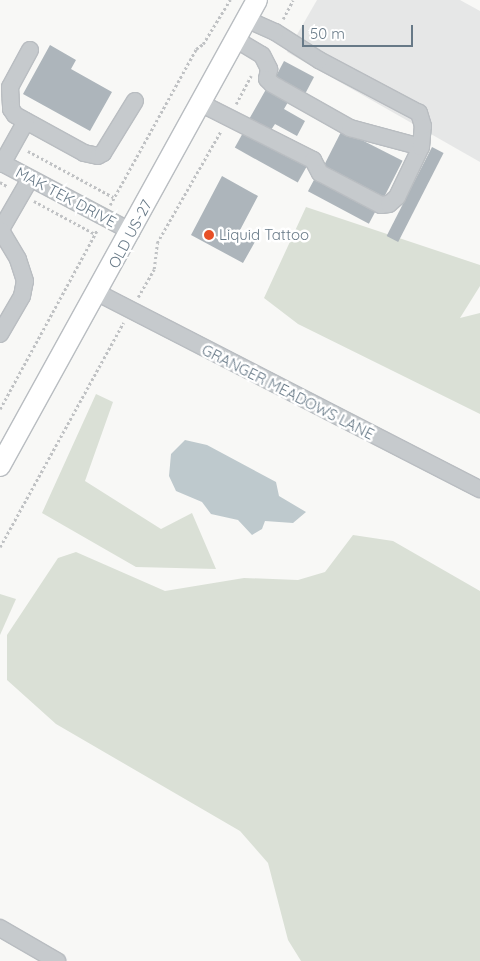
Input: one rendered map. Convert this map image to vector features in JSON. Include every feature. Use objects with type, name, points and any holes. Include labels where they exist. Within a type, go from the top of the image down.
[{"type":"main road","name":"OLD US-27","points":[[0,466],[132,232],[257,0]]},
{"type":"street","points":[[200,103],[313,160],[320,173],[381,205],[389,204],[397,197],[421,147],[423,126],[420,113],[319,60],[275,32],[246,19]]},
{"type":"street","points":[[235,39],[262,55],[269,69],[267,79],[272,84],[350,128],[421,147]]},
{"type":"street","points":[[30,50],[8,95],[11,109],[26,122],[84,153],[98,156],[135,101]]},
{"type":"street","points":[[1,163],[26,122]]},
{"type":"street","name":"MAK TEK DRIVE","points":[[1,163],[132,232]]},
{"type":"street","points":[[0,334],[22,296],[25,281],[18,259],[0,231],[30,179]]},
{"type":"street","name":"GRANGER MEADOWS LANE","points":[[98,293],[130,312],[480,488]]},
{"type":"street","points":[[0,928],[57,961]]},
{"type":"path","points":[[275,32],[293,0]]},
{"type":"path","points":[[0,548],[154,269],[157,243],[262,55]]},
{"type":"path","points":[[14,143],[113,198]]},
{"type":"path","points":[[0,182],[95,234]]},
{"type":"shaded area","points":[[317,0],[460,0],[480,11],[480,162],[287,52]]},
{"type":"shaded area","points":[[306,207],[480,265],[480,286],[460,318],[480,313],[480,414],[298,324],[264,298]]},
{"type":"shaded area","points":[[96,394],[113,402],[85,481],[161,529],[192,513],[216,569],[136,567],[42,513]]},
{"type":"shaded area","points":[[185,440],[207,445],[276,482],[279,496],[306,512],[293,523],[265,521],[262,529],[252,535],[238,520],[211,514],[202,502],[176,491],[169,476],[171,454]]},
{"type":"shaded area","points":[[353,535],[393,541],[480,591],[480,961],[301,961],[288,940],[268,863],[240,831],[56,724],[7,680],[7,635],[58,558],[76,552],[165,591],[244,578],[298,580],[325,572]]},
{"type":"shaded area","points":[[0,594],[16,599],[0,635]]},
{"type":"building","points":[[50,45],[76,60],[71,69],[112,92],[90,131],[23,94]]},
{"type":"building","points":[[284,61],[314,77],[304,96],[274,80]]},
{"type":"building","points":[[269,84],[291,97],[284,109],[305,121],[297,136],[275,124],[269,133],[248,121]]},
{"type":"building","points":[[342,130],[403,161],[384,198],[323,167]]},
{"type":"building","points":[[244,131],[307,166],[298,183],[235,148]]},
{"type":"building","points":[[432,147],[444,153],[398,242],[387,236]]},
{"type":"building","points":[[222,176],[258,196],[239,232],[256,240],[243,263],[191,235]]},
{"type":"building","points":[[315,178],[376,210],[369,224],[308,191]]},
{"type":"place","name":"Liquid Tattoo","points":[[209,235]]}]
